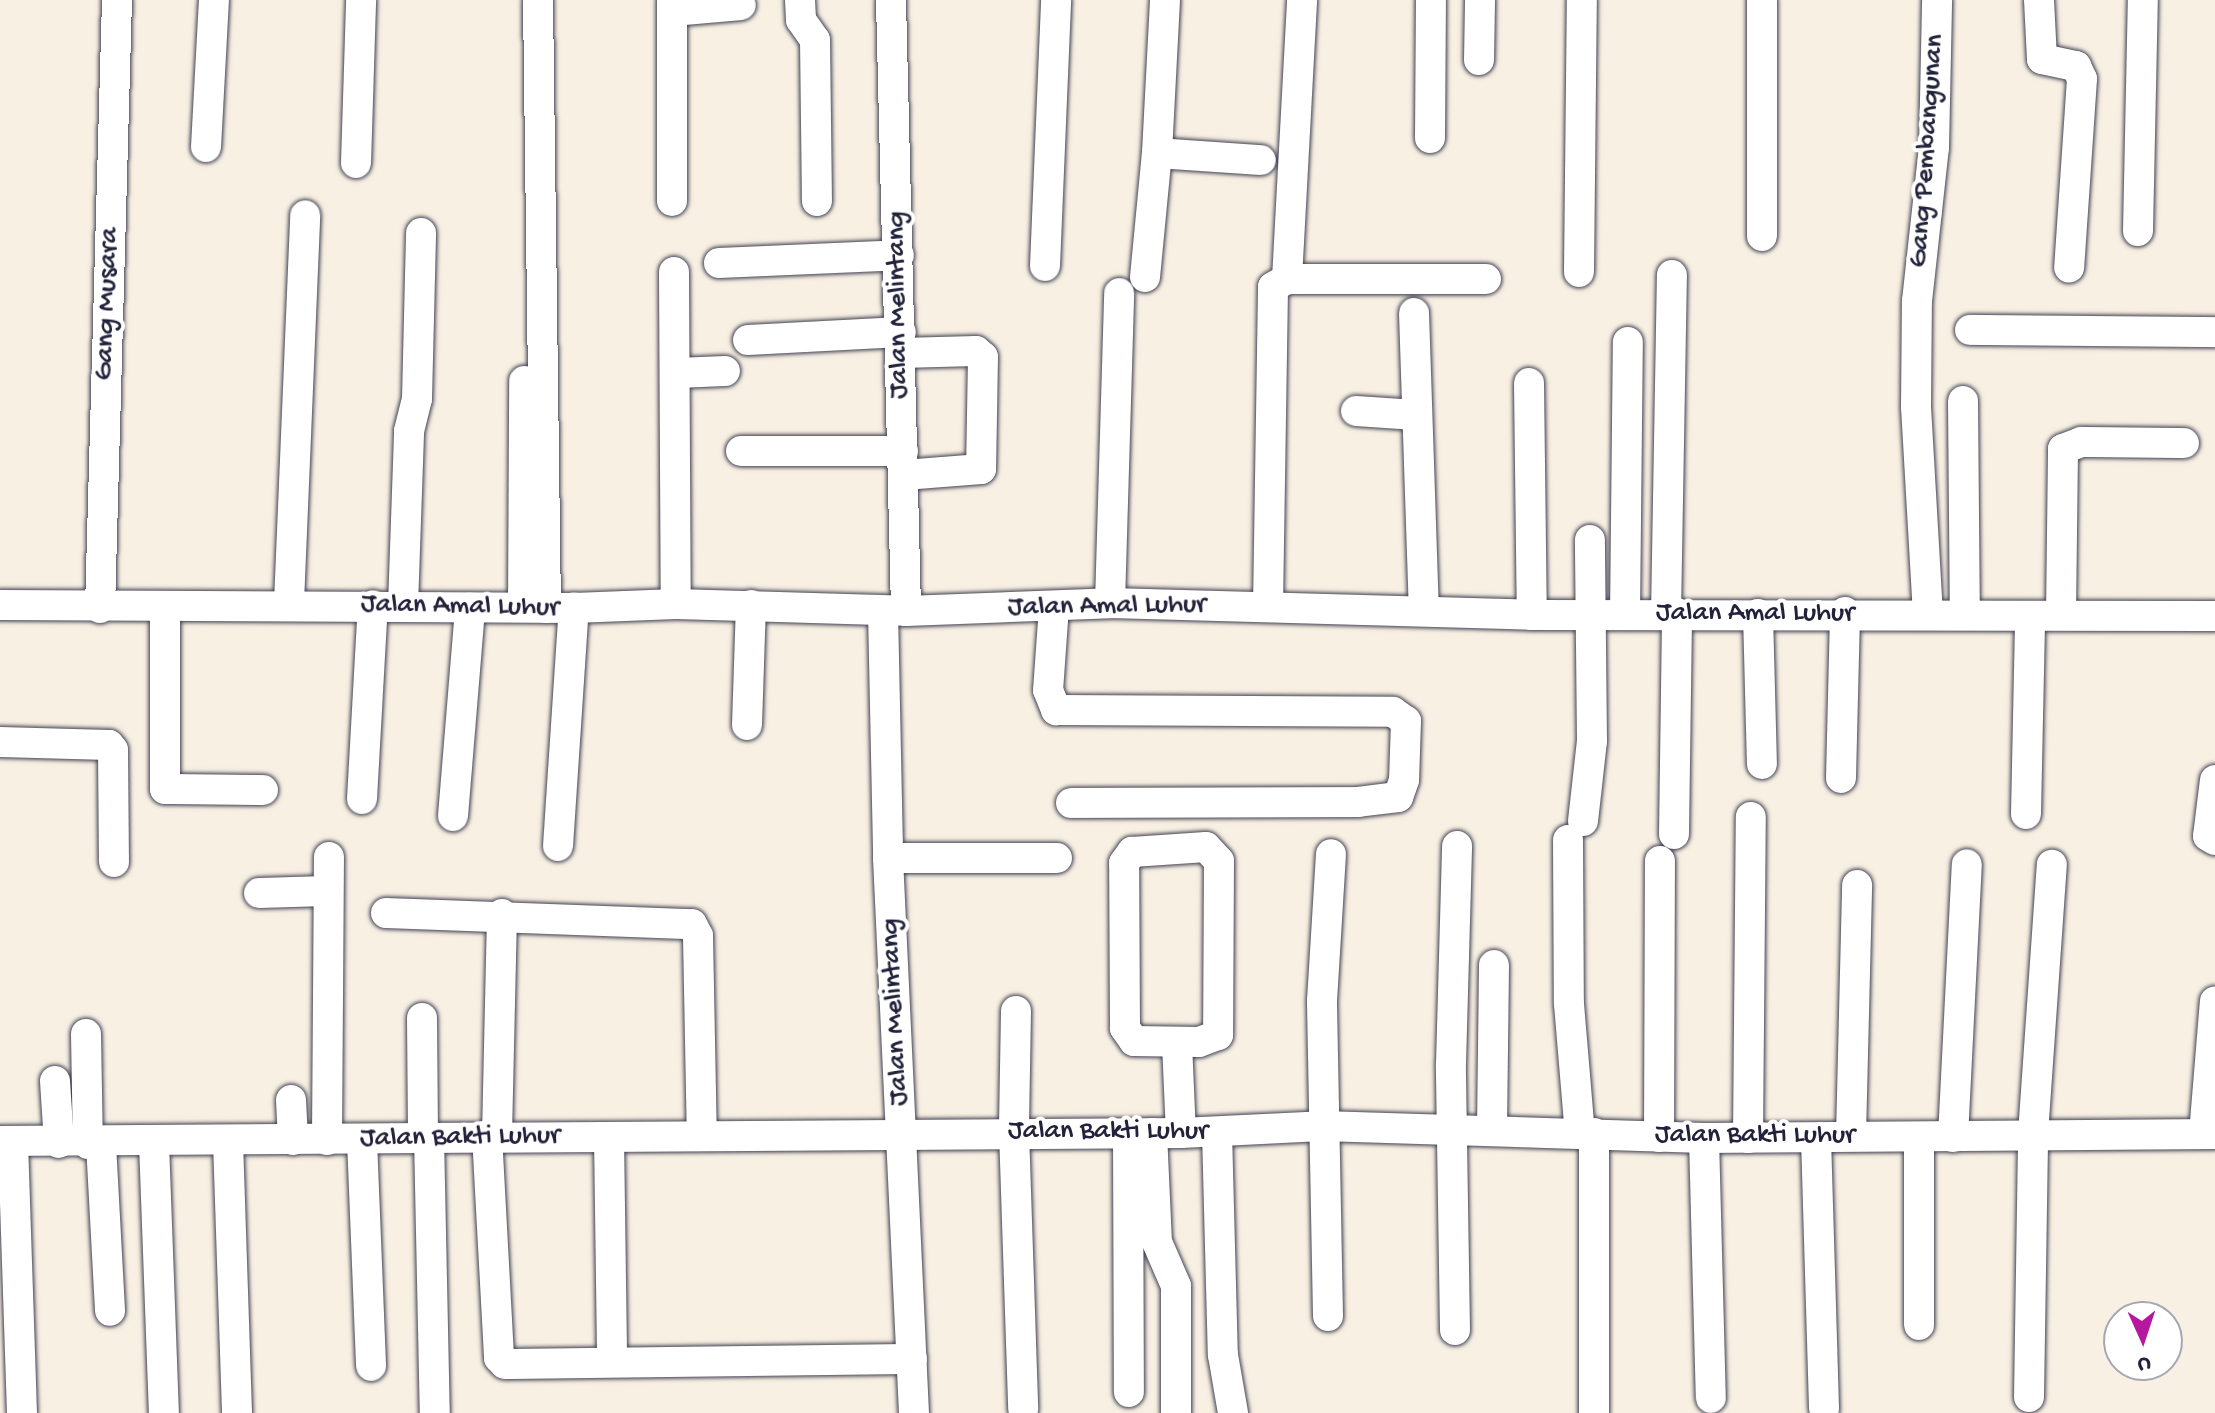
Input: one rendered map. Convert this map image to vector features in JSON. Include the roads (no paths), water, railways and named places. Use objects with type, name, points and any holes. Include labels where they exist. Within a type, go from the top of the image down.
[{"type":"street","name":"Gang Musara","points":[[100,608],[117,0]]},
{"type":"street","points":[[206,147],[214,0]]},
{"type":"street","points":[[356,163],[361,0]]},
{"type":"street","points":[[538,0],[548,608]]},
{"type":"street","points":[[800,0],[801,20],[815,40],[817,201]]},
{"type":"street","name":"Jalan Melintang","points":[[891,0],[904,463],[894,611],[888,858],[914,1413]]},
{"type":"street","points":[[1045,266],[1056,0]]},
{"type":"street","points":[[1145,277],[1157,153],[1165,0]]},
{"type":"street","points":[[1287,279],[1302,0]]},
{"type":"street","points":[[1430,138],[1431,0]]},
{"type":"street","points":[[1479,60],[1480,0]]},
{"type":"street","points":[[1579,272],[1582,0]]},
{"type":"street","points":[[1762,0],[1762,236]]},
{"type":"street","name":"Gang Pembangunan","points":[[1928,615],[1916,407],[1917,301],[1934,148],[1937,0]]},
{"type":"street","points":[[2039,0],[2042,59],[2076,66],[2082,79],[2069,268]]},
{"type":"street","points":[[2138,231],[2143,0]]},
{"type":"street","points":[[672,201],[672,6],[741,5]]},
{"type":"street","points":[[1157,153],[1261,160]]},
{"type":"street","points":[[525,206],[558,846]]},
{"type":"street","points":[[289,603],[305,215]]},
{"type":"street","points":[[403,606],[409,431],[417,399],[421,233]]},
{"type":"street","points":[[719,263],[899,255]]},
{"type":"street","points":[[674,272],[676,604]]},
{"type":"street","points":[[1672,275],[1674,834]]},
{"type":"street","points":[[1268,607],[1273,287],[1287,279],[1486,279]]},
{"type":"street","points":[[1110,603],[1119,293]]},
{"type":"street","points":[[1414,313],[1424,611]]},
{"type":"street","points":[[1970,330],[2215,332]]},
{"type":"street","points":[[741,451],[981,469],[983,357],[976,351],[901,342],[748,340]]},
{"type":"street","points":[[1625,615],[1628,342]]},
{"type":"street","points":[[677,373],[725,371]]},
{"type":"street","points":[[1529,383],[1532,615]]},
{"type":"street","points":[[1963,401],[1965,614]]},
{"type":"street","points":[[1356,411],[1416,415]]},
{"type":"street","points":[[2061,615],[2063,449],[2081,442],[2184,443]]},
{"type":"street","points":[[1590,540],[1592,741],[1576,831],[1569,1004],[1587,1133],[1594,1413]]},
{"type":"street","name":"Jalan Amal Luhur","points":[[0,605],[100,608],[289,603],[548,608],[676,604],[894,611],[1110,603],[1532,615],[1845,612],[2215,616]]},
{"type":"street","points":[[362,799],[373,605]]},
{"type":"street","points":[[747,725],[751,605]]},
{"type":"street","points":[[165,607],[165,789],[263,790]]},
{"type":"street","points":[[1054,607],[1048,690],[1056,710],[1393,712],[1406,721],[1404,780],[1398,797],[1358,802],[1071,803]]},
{"type":"street","points":[[453,816],[470,608]]},
{"type":"street","points":[[1841,778],[1845,612]]},
{"type":"street","points":[[1758,614],[1762,764]]},
{"type":"street","points":[[2026,814],[2030,616]]},
{"type":"street","points":[[0,742],[109,745],[113,750],[114,862]]},
{"type":"street","points":[[2215,780],[2208,836],[2215,840]]},
{"type":"street","points":[[1748,1138],[1751,817]]},
{"type":"street","points":[[1455,1330],[1457,846]]},
{"type":"street","points":[[1206,847],[1219,861],[1220,1026],[1210,1038],[1177,1043],[1134,1041],[1125,1028],[1124,863],[1132,852],[1206,847]]},
{"type":"street","points":[[1328,1316],[1322,1001],[1331,854]]},
{"type":"street","points":[[327,1140],[329,857]]},
{"type":"street","points":[[888,858],[1057,858]]},
{"type":"street","points":[[1659,1137],[1660,861]]},
{"type":"street","points":[[1953,1137],[1967,864]]},
{"type":"street","points":[[2029,1397],[2033,1134],[2052,865]]},
{"type":"street","points":[[1851,1136],[1857,885]]},
{"type":"street","points":[[259,893],[327,891]]},
{"type":"street","points":[[386,913],[502,914],[692,924],[698,936],[702,1136]]},
{"type":"street","points":[[502,914],[492,1135],[501,1361],[912,1359]]},
{"type":"street","points":[[1492,1130],[1494,965]]},
{"type":"street","points":[[2210,1134],[2215,1001]]},
{"type":"street","points":[[1016,1011],[1014,1131],[1023,1409]]},
{"type":"street","points":[[422,1018],[435,1413]]},
{"type":"street","points":[[86,1034],[83,1144],[110,1311]]},
{"type":"street","points":[[1129,1392],[1154,1133],[1177,1043]]},
{"type":"street","points":[[55,1081],[83,1144]]},
{"type":"street","points":[[291,1100],[293,1140]]},
{"type":"street","name":"Jalan Bakti Luhur","points":[[7,1142],[83,1144],[362,1140],[492,1135],[902,1137],[1014,1131],[1217,1132],[1322,1126],[1704,1138],[2210,1134]]},
{"type":"street","points":[[1217,1132],[1223,1352],[1233,1413]]},
{"type":"street","points":[[1154,1133],[1157,1242],[1176,1286],[1176,1413]]},
{"type":"street","points":[[609,1137],[612,1359]]},
{"type":"street","points":[[1919,1137],[1919,1325]]},
{"type":"street","points":[[1704,1138],[1711,1398]]},
{"type":"street","points":[[1816,1138],[1824,1409]]},
{"type":"street","points":[[362,1140],[371,1366]]},
{"type":"street","points":[[228,1141],[237,1413]]},
{"type":"street","points":[[7,1142],[22,1413]]},
{"type":"street","points":[[154,1143],[164,1413]]}]
